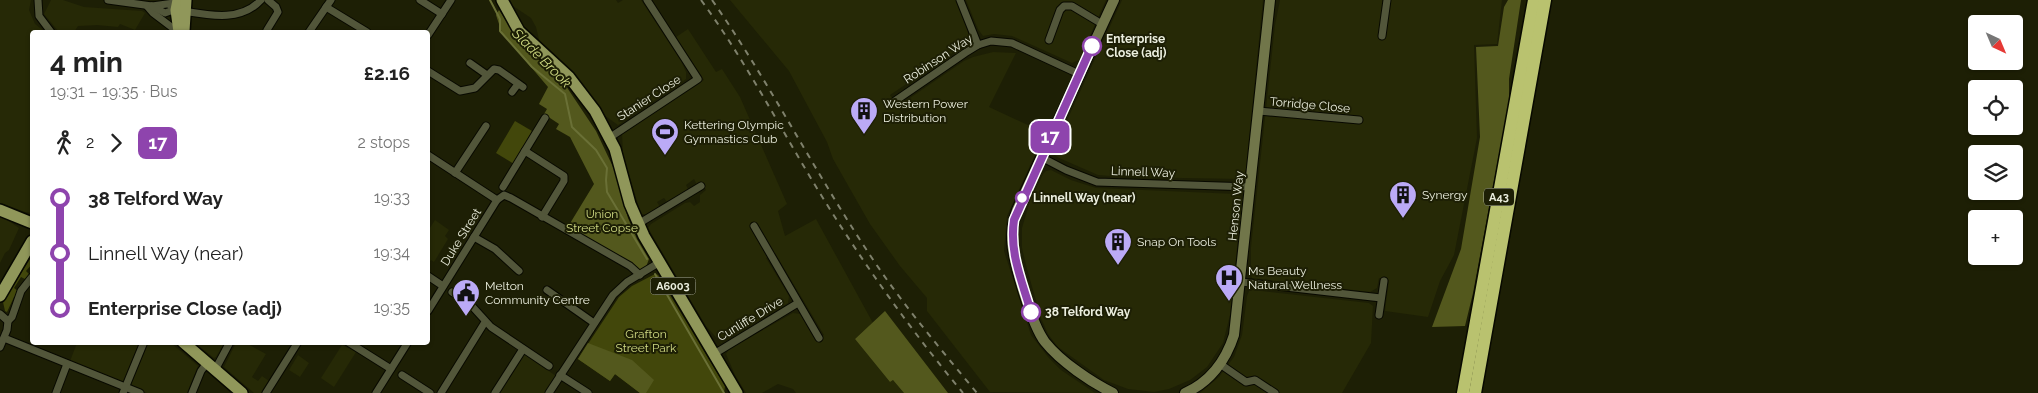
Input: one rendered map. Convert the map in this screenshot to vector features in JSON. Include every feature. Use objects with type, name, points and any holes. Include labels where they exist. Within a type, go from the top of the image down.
[{"type":"highway","name":"A43","points":[[1463,393],[1534,0]]},
{"type":"highway","name":"A43","points":[[1475,393],[1545,0]]},
{"type":"main road","name":"A6003","points":[[502,0],[519,31],[539,52],[561,69],[584,94],[609,138],[619,162],[630,204],[638,224],[738,393]]},
{"type":"main road","points":[[178,30],[180,4]]},
{"type":"main road","points":[[180,4],[184,30]]},
{"type":"main road","points":[[0,210],[30,221]]},
{"type":"main road","points":[[0,296],[30,247]]},
{"type":"main road","points":[[186,345],[242,393]]},
{"type":"street","points":[[108,0],[150,6],[165,12],[180,4],[225,16],[242,14],[261,0]]},
{"type":"street","points":[[267,30],[278,12],[268,0]]},
{"type":"street","points":[[310,30],[331,0]]},
{"type":"street","points":[[420,0],[442,14]]},
{"type":"street","points":[[430,32],[451,0]]},
{"type":"street","name":"Stanier Close","points":[[609,138],[698,79],[647,0]]},
{"type":"street","points":[[960,0],[978,45]]},
{"type":"street","points":[[1113,393],[1061,358],[1044,340],[1036,325],[1017,266],[1012,239],[1014,220],[1114,0]]},
{"type":"street","name":"Henson Way","points":[[1185,393],[1206,379],[1220,364],[1228,351],[1234,335],[1270,0]]},
{"type":"street","points":[[1382,36],[1387,0]]},
{"type":"street","points":[[38,1],[39,16],[50,30]]},
{"type":"street","points":[[150,6],[153,13],[175,30]]},
{"type":"street","points":[[1049,40],[1060,10],[1064,6],[1072,6],[1102,24]]},
{"type":"street","points":[[326,7],[364,30]]},
{"type":"street","name":"Robinson Way","points":[[894,101],[978,45],[991,41],[1006,41],[1079,74]]},
{"type":"street","points":[[470,63],[487,75]]},
{"type":"street","points":[[430,72],[457,90],[464,92],[480,84],[491,70],[499,70],[520,86],[512,92]]},
{"type":"street","name":"Torridge Close","points":[[1258,111],[1359,120]]},
{"type":"street","points":[[504,187],[544,118]]},
{"type":"street","points":[[455,173],[486,126]]},
{"type":"street","points":[[525,151],[564,176],[564,181],[542,217]]},
{"type":"street","points":[[430,156],[497,200],[504,196],[630,266],[640,274]]},
{"type":"street","name":"Linnell Way","points":[[1041,157],[1066,170],[1098,182],[1250,187]]},
{"type":"street","points":[[638,224],[701,186]]},
{"type":"street","name":"Duke Street","points":[[430,309],[497,200]]},
{"type":"street","points":[[754,226],[819,338]]},
{"type":"street","points":[[474,237],[495,249],[519,271]]},
{"type":"street","points":[[549,393],[594,323],[620,288],[660,262]]},
{"type":"street","points":[[430,277],[443,286]]},
{"type":"street","points":[[0,347],[8,322],[12,317],[22,291],[30,281]]},
{"type":"street","points":[[1378,315],[1384,281]]},
{"type":"street","points":[[1241,282],[1381,298]]},
{"type":"street","points":[[547,290],[594,323]]},
{"type":"street","points":[[452,292],[471,305],[485,322],[549,366]]},
{"type":"street","name":"Cunliffe Drive","points":[[714,354],[798,302]]},
{"type":"street","points":[[0,314],[8,322]]},
{"type":"street","points":[[441,393],[485,322]]},
{"type":"street","points":[[4,338],[124,390],[140,393]]},
{"type":"street","points":[[124,390],[143,345]]},
{"type":"street","points":[[192,393],[201,371],[211,367],[228,345]]},
{"type":"street","points":[[266,393],[296,345]]},
{"type":"street","points":[[353,345],[391,369]]},
{"type":"street","points":[[376,393],[406,345]]},
{"type":"street","points":[[495,393],[523,349]]},
{"type":"street","points":[[56,393],[67,364]]},
{"type":"street","points":[[1220,364],[1246,382],[1255,380],[1275,393]]},
{"type":"street","points":[[402,375],[430,393]]},
{"type":"street","points":[[560,375],[588,393]]},
{"type":"shaded area","points":[[0,0],[31,0],[29,10],[35,24],[42,30],[30,30],[30,213],[0,203]]},
{"type":"shaded area","points":[[51,0],[63,0],[84,7],[142,11],[145,13],[135,30],[120,24],[118,27],[97,25],[78,26],[75,30],[57,30],[44,14]]},
{"type":"shaded area","points":[[510,0],[616,0],[618,3],[623,0],[641,0],[681,61],[686,72],[686,79],[618,125],[604,115],[576,77],[540,44],[536,27],[531,18],[513,6]]},
{"type":"shaded area","points":[[730,0],[956,0],[965,20],[970,41],[890,95],[903,115],[911,110],[910,98],[964,61],[993,52],[1016,53],[989,107],[1045,133],[1007,216],[1004,251],[1031,335],[1061,370],[1095,393],[990,392],[927,311],[927,298],[900,266],[870,224],[833,159],[827,142],[789,71]]},
{"type":"shaded area","points":[[966,0],[1106,0],[1079,60],[1072,63],[1012,36],[994,34],[983,36],[978,29]]},
{"type":"shaded area","points":[[1122,0],[1263,0],[1246,169],[1242,179],[1098,175],[1052,153]]},
{"type":"shaded area","points":[[1280,0],[1502,0],[1497,44],[1474,45],[1477,138],[1454,255],[1440,281],[1428,317],[1385,311],[1389,280],[1379,278],[1377,288],[1370,292],[1252,278],[1251,276],[1251,247],[1275,25]]},
{"type":"shaded area","points":[[688,29],[716,72],[722,69],[740,97],[787,204],[778,211],[785,236],[816,219],[873,323],[855,339],[890,382],[893,380],[904,393],[796,393],[793,389],[778,384],[762,393],[746,393],[735,375],[726,354],[729,349],[793,313],[801,314],[816,340],[824,335],[775,253],[766,258],[789,296],[788,303],[721,343],[706,326],[648,228],[651,224],[685,203],[690,202],[694,206],[700,202],[700,195],[706,190],[701,182],[697,185],[694,179],[686,185],[688,189],[667,202],[664,198],[657,202],[660,207],[646,214],[641,214],[623,155],[622,133],[704,80],[676,37]]},
{"type":"shaded area","points":[[1051,170],[1071,180],[1096,188],[1237,194],[1241,197],[1230,315],[1223,343],[1207,367],[1190,380],[1169,389],[1154,392],[1128,389],[1104,380],[1058,347],[1048,334],[1041,318],[1027,269],[1022,248],[1022,228],[1030,201],[1043,174]]},
{"type":"shaded area","points":[[0,215],[19,228],[9,250],[5,253],[0,263]]},
{"type":"shaded area","points":[[435,220],[449,230],[445,236],[448,239],[434,262],[430,261],[430,228]]},
{"type":"shaded area","points":[[1249,291],[1369,303],[1373,306],[1371,343],[1342,393],[1200,393],[1219,377],[1234,357],[1242,335],[1247,296]]},
{"type":"shaded area","points":[[76,345],[140,345],[124,384],[70,361]]},
{"type":"shaded area","points":[[147,345],[173,345],[198,366],[187,393],[147,393],[133,387],[131,384]]},
{"type":"shaded area","points":[[198,345],[223,345],[214,358]]},
{"type":"shaded area","points":[[235,345],[250,345],[266,354],[252,377],[258,381],[262,376],[269,381],[261,393],[254,393],[224,367]]},
{"type":"shaded area","points":[[342,345],[356,352],[334,387],[321,378]]},
{"type":"shaded area","points":[[524,354],[556,376],[545,393],[500,393]]},
{"type":"shaded area","points":[[298,355],[309,363],[300,377],[289,370]]},
{"type":"green space","points":[[1508,0],[1521,0],[1509,79],[1509,101],[1473,293],[1465,326],[1432,327],[1461,249],[1480,137],[1476,47],[1498,46],[1504,7]]},
{"type":"green space","name":"Union Street Copse","points":[[499,10],[523,46],[564,83],[596,131],[614,169],[628,218],[637,239],[649,259],[646,267],[638,271],[566,230],[594,184],[570,137],[556,129],[559,124],[544,114],[547,109],[539,104],[548,87],[502,33],[496,15]]},
{"type":"green space","points":[[515,121],[532,131],[514,164],[496,153]]},
{"type":"green space","points":[[30,259],[30,266],[26,271],[30,275],[27,280],[21,277],[14,288],[18,291],[17,296],[14,297],[7,312],[3,302]]},
{"type":"green space","name":"Grafton Street Park","points":[[655,274],[658,275],[725,386],[724,393],[640,393],[615,374],[610,381],[578,359],[619,297],[632,286]]},
{"type":"green space","points":[[885,311],[948,393],[904,393],[893,380],[890,382],[855,339]]},
{"type":"green space","points":[[588,343],[632,360],[654,380],[646,393],[640,393],[615,374],[610,381],[578,359]]},
{"type":"waterway","name":"Slade Brook","points":[[490,0],[500,19],[500,31],[532,67],[565,94],[572,127],[596,150],[607,168],[607,192],[647,259]]},
{"type":"waterway","name":"Slade Brook","points":[[655,274],[724,393]]},
{"type":"railway","points":[[701,0],[747,70],[818,190],[869,269],[905,320],[963,393]]},
{"type":"railway","points":[[712,0],[752,61],[846,218],[879,268],[919,322],[977,393]]},
{"type":"bus line","name":"17","points":[[1031,312],[1013,251],[1012,229],[1014,220],[1022,198],[1092,46]]},
{"type":"place","name":"Enterprise Close (adj)","points":[[1092,46]]},
{"type":"place","name":"Western Power Distribution","points":[[864,135]]},
{"type":"place","name":"Kettering Olympic Gymnastics Club","points":[[665,156]]},
{"type":"place","name":"Linnell Way (near)","points":[[1022,198]]},
{"type":"place","name":"Synergy","points":[[1403,219]]},
{"type":"place","name":"Snap On Tools","points":[[1118,266]]},
{"type":"place","name":"Ms Beauty Natural Wellness","points":[[1229,302]]},
{"type":"place","name":"38 Telford Way","points":[[1031,312]]},
{"type":"place","name":"Melton Community Centre","points":[[466,317]]}]
